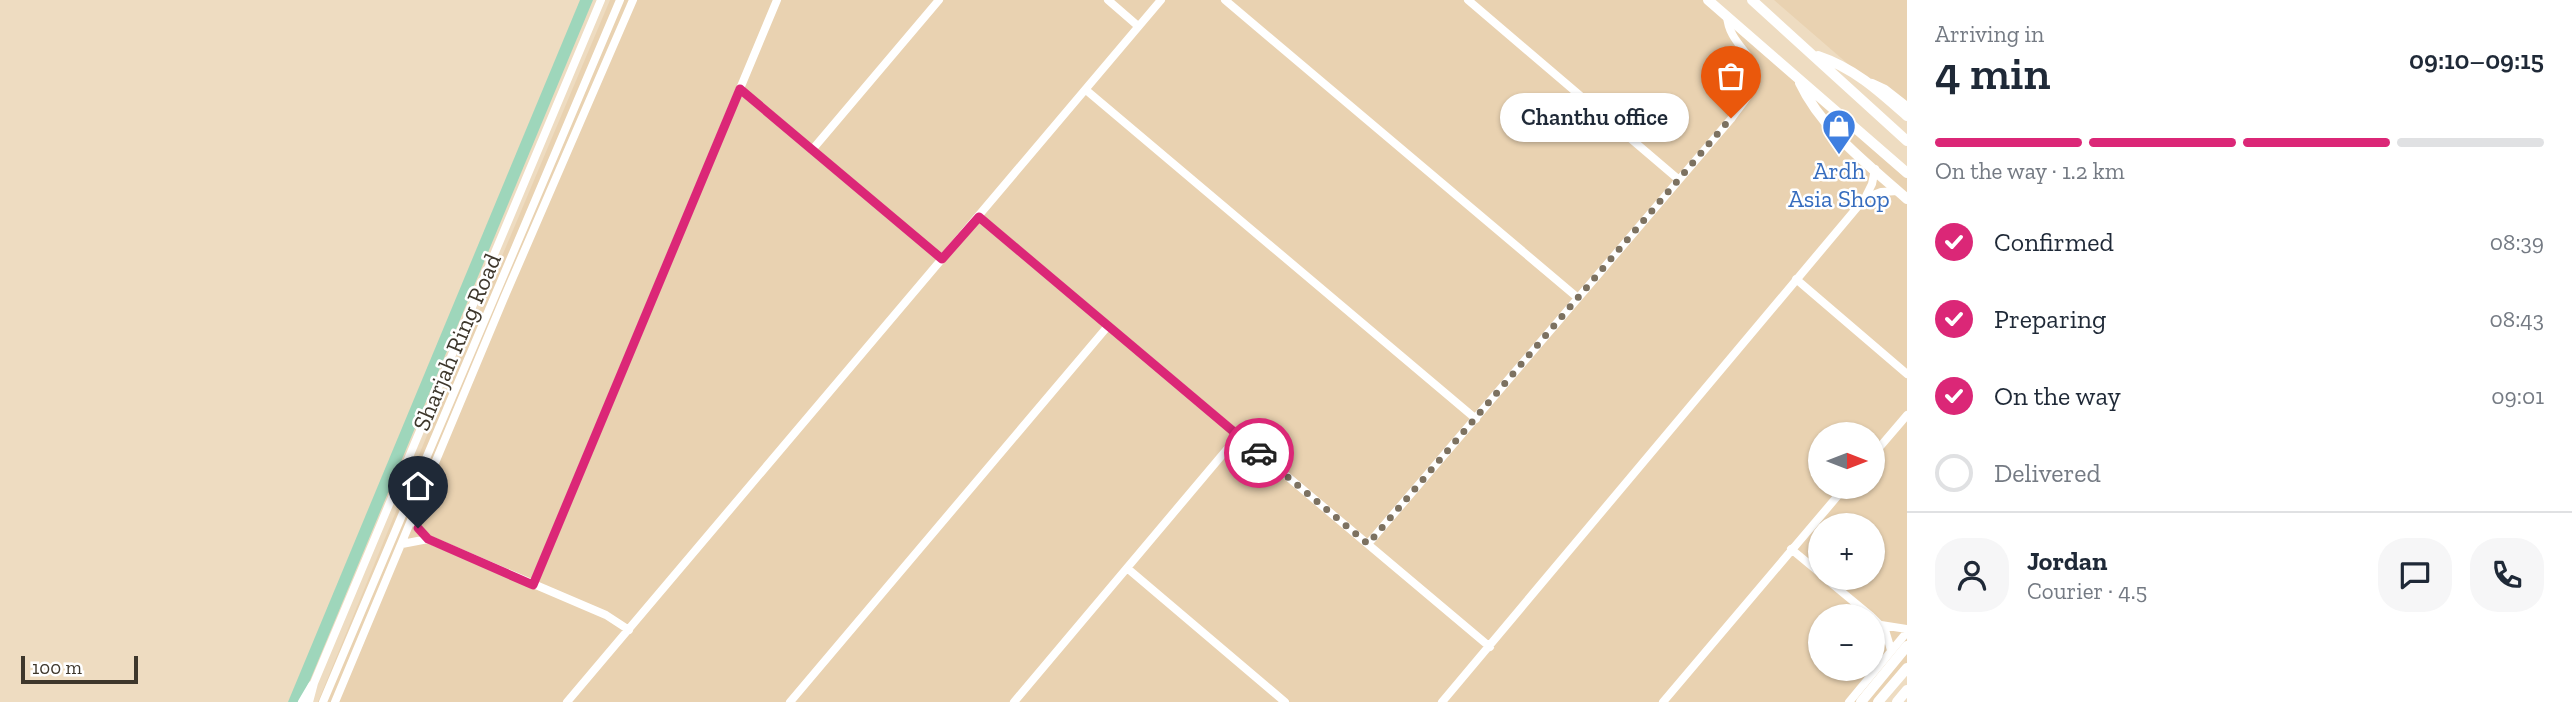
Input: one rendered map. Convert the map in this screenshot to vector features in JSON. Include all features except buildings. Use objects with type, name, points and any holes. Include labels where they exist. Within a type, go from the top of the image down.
[{"type":"highway","points":[[1708,0],[1907,173]]},
{"type":"highway","points":[[1752,0],[1907,141]]},
{"type":"highway","points":[[1812,54],[1847,67],[1869,82],[1907,116]]},
{"type":"highway","points":[[1797,78],[1819,116],[1903,195]]},
{"type":"highway","points":[[1878,702],[1907,668]]},
{"type":"main road","points":[[1861,702],[1907,646]]},
{"type":"main road","points":[[1897,702],[1907,690]]},
{"type":"street","name":"Sharjah Ring Road","points":[[314,683],[601,0]]},
{"type":"street","points":[[324,702],[620,0]]},
{"type":"street","points":[[335,702],[504,298],[633,0]]},
{"type":"street","points":[[533,585],[778,0]]},
{"type":"street","points":[[813,150],[939,0]]},
{"type":"street","points":[[1108,0],[1138,26]]},
{"type":"street","points":[[567,702],[1161,0]]},
{"type":"street","points":[[1225,0],[1578,298]]},
{"type":"street","points":[[1468,0],[1678,179]]},
{"type":"street","points":[[1368,544],[1749,94],[1754,81],[1754,67],[1748,55],[1731,35],[1727,16]]},
{"type":"street","points":[[1869,82],[1885,89],[1907,106]]},
{"type":"street","points":[[740,89],[942,259]]},
{"type":"street","points":[[1086,90],[1476,419]]},
{"type":"street","points":[[1442,702],[1865,198],[1875,169]]},
{"type":"street","points":[[1865,198],[1881,192],[1903,195]]},
{"type":"street","points":[[979,217],[1490,647]]},
{"type":"street","points":[[1796,279],[1907,374]]},
{"type":"street","points":[[790,702],[1108,326]]},
{"type":"street","points":[[1885,441],[1907,415]]},
{"type":"street","points":[[1020,700],[1239,435]]},
{"type":"street","points":[[1662,702],[1835,499]]},
{"type":"street","points":[[414,514],[418,528],[428,539],[606,615],[629,630]]},
{"type":"street","points":[[402,544],[428,539]]},
{"type":"street","points":[[1791,549],[1808,563]]},
{"type":"street","points":[[1127,568],[1285,702]]},
{"type":"street","points":[[1839,590],[1856,604]]},
{"type":"street","points":[[1849,702],[1907,630],[1885,626]]},
{"type":"street","points":[[1885,631],[1891,650]]},
{"type":"street","points":[[302,702],[314,683]]},
{"type":"street","points":[[309,702],[314,683]]},
{"type":"shaded area","points":[[610,0],[1703,0],[1907,173],[1907,673],[1883,702],[318,702]]},
{"type":"shaded area","points":[[1774,0],[1907,0],[1907,115]]},
{"type":"green space","points":[[580,0],[593,0],[301,702],[288,702]]},
{"type":"way so far","points":[[1259,453],[1368,544],[1731,118]]},
{"type":"place","name":"Chanthu office","points":[[1731,118]]},
{"type":"place","name":"Ardh Asia Shop","points":[[1839,156]]},
{"type":"route","points":[[418,528],[428,539],[533,585],[740,89],[942,259],[979,217],[1259,453]]}]
